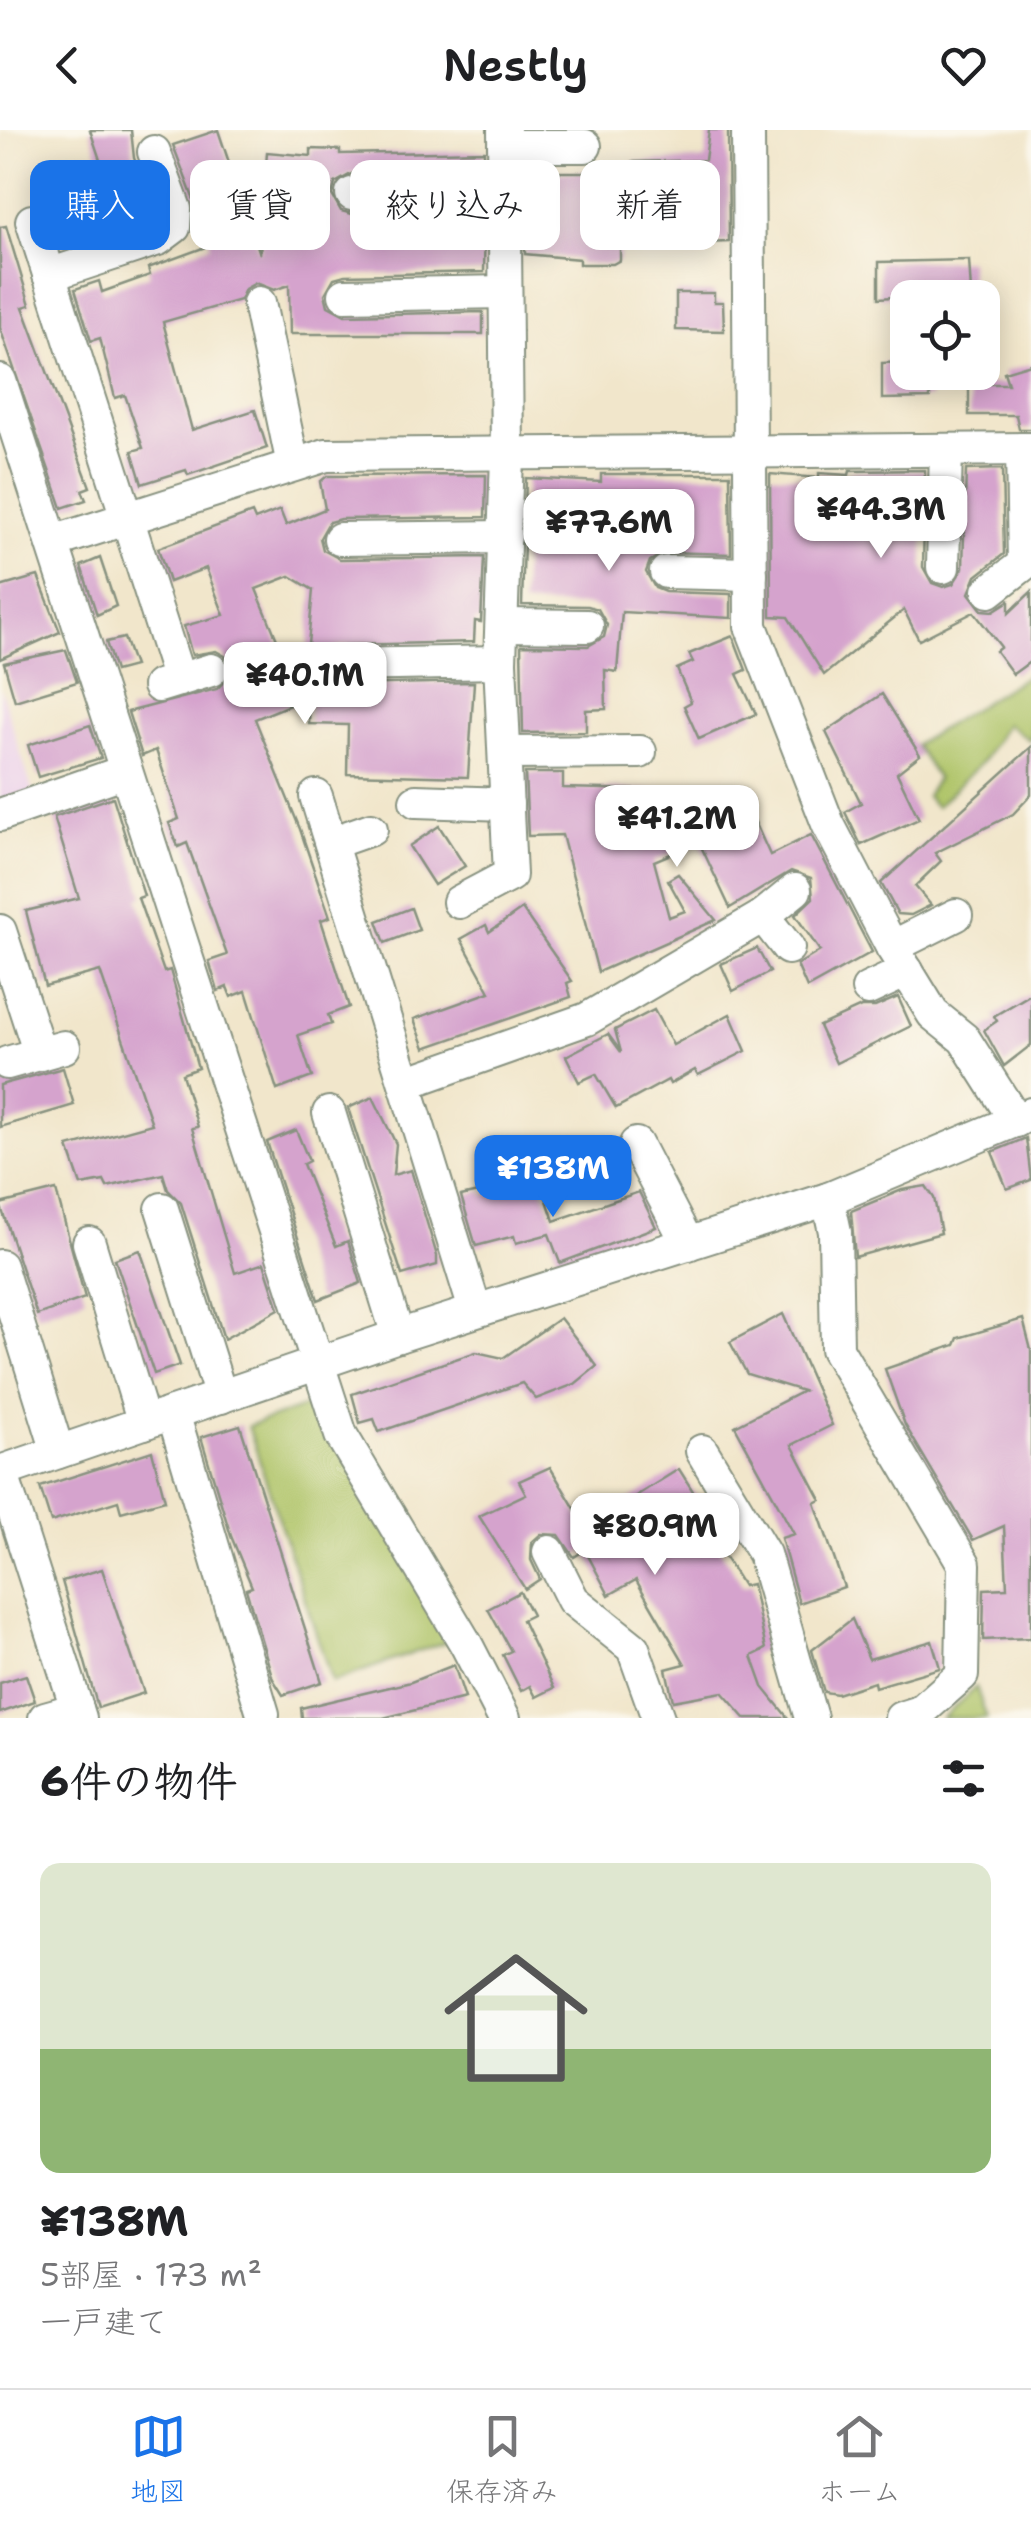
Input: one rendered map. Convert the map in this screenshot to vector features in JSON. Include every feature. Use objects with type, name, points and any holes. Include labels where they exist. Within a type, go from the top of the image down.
[{"type":"street","points":[[45,1718],[78,1713],[0,1472],[476,1310],[828,1199],[1024,1117],[964,1038],[933,1014],[900,959],[828,824],[751,626],[748,130]]},
{"type":"street","points":[[504,138],[584,146]]},
{"type":"street","points":[[49,275],[158,239],[174,227],[177,217],[154,152]]},
{"type":"street","points":[[41,250],[127,517],[169,683],[212,670]]},
{"type":"street","points":[[459,902],[510,875],[500,662],[507,456],[505,250]]},
{"type":"street","points":[[346,295],[505,292]]},
{"type":"street","points":[[259,303],[293,465]]},
{"type":"street","points":[[0,381],[123,772],[341,1434],[466,1644],[503,1718]]},
{"type":"street","points":[[53,542],[326,455],[1026,449],[1024,564],[989,591]]},
{"type":"street","points":[[943,567],[946,450]]},
{"type":"street","points":[[340,539],[505,537]]},
{"type":"street","points":[[666,572],[751,574]]},
{"type":"street","points":[[502,626],[587,626]]},
{"type":"street","points":[[345,666],[500,662]]},
{"type":"street","points":[[506,754],[640,752]]},
{"type":"street","points":[[0,816],[123,772]]},
{"type":"street","points":[[316,796],[394,1070],[476,1310]]},
{"type":"street","points":[[416,801],[507,804]]},
{"type":"street","points":[[331,843],[371,829]]},
{"type":"street","points":[[394,1070],[587,1019],[763,916],[795,890]]},
{"type":"street","points":[[868,989],[956,915]]},
{"type":"street","points":[[763,916],[788,948]]},
{"type":"street","points":[[0,931],[52,1051],[7,1063]]},
{"type":"street","points":[[330,1113],[333,1177],[398,1336]]},
{"type":"street","points":[[636,1144],[688,1244]]},
{"type":"street","points":[[828,1199],[836,1232],[837,1349],[964,1564],[962,1675],[914,1716]]},
{"type":"street","points":[[162,1209],[221,1397]]},
{"type":"street","points":[[90,1243],[158,1418],[262,1714]]},
{"type":"street","points":[[0,1266],[58,1452]]},
{"type":"street","points":[[702,1451],[712,1494],[750,1524],[787,1580],[811,1718]]},
{"type":"street","points":[[549,1552],[563,1606],[632,1648],[658,1718]]},
{"type":"shaded area","points":[[0,687],[34,796],[0,806]]},
{"type":"green space","points":[[1031,673],[1031,741],[1006,724],[982,762],[936,807],[926,796],[937,778],[915,745]]},
{"type":"green space","points":[[318,1402],[453,1639],[332,1682],[248,1426]]},
{"type":"green space","points":[[976,1687],[987,1718],[942,1718]]},
{"type":"building","points":[[90,130],[131,130],[135,160],[100,160]]},
{"type":"building","points":[[218,130],[228,160],[190,160],[190,190],[173,145]]},
{"type":"building","points":[[709,130],[728,130],[729,242],[720,242],[720,160],[705,160]]},
{"type":"building","points":[[311,149],[340,150],[340,154],[484,151],[484,160],[350,160],[350,175],[335,183],[332,195],[341,211],[350,213],[350,250],[484,250],[484,272],[345,275],[334,278],[325,294],[328,306],[345,315],[483,312],[483,334],[290,334],[289,285],[274,290],[256,283],[245,289],[240,300],[163,322],[192,430],[255,410],[267,448],[188,475],[186,470],[142,484],[132,451],[143,448],[125,395],[115,398],[100,338],[91,341],[75,289],[99,281],[102,292],[150,275],[148,268],[197,250],[259,250],[260,254],[260,250],[330,250],[330,160],[266,160],[267,152],[311,156]]},
{"type":"building","points":[[560,172],[580,172],[580,250],[620,250],[620,260],[613,264],[579,264],[579,259],[525,254],[525,250],[560,250]]},
{"type":"building","points":[[6,226],[30,305],[23,307],[90,487],[82,490],[86,500],[62,508],[0,328],[0,227]]},
{"type":"building","points":[[969,260],[970,280],[890,280],[890,297],[879,298],[879,262]]},
{"type":"building","points":[[676,293],[714,293],[714,302],[723,302],[724,331],[676,330]]},
{"type":"building","points":[[882,363],[890,363],[890,390],[930,390],[930,398],[882,399]]},
{"type":"building","points":[[1031,364],[1031,429],[1019,429],[1016,415],[969,415],[969,390],[1000,390],[1000,384],[1008,384],[1004,372]]},
{"type":"building","points":[[1002,469],[1004,554],[976,576],[969,593],[982,610],[993,611],[1009,601],[1009,613],[1031,592],[1031,661],[1013,674],[996,651],[1001,647],[974,612],[919,640],[904,610],[824,675],[788,617],[771,616],[770,474],[819,478],[819,473],[925,470],[923,567],[932,583],[943,587],[953,584],[963,568],[966,470]]},
{"type":"building","points":[[601,474],[730,474],[731,554],[666,552],[650,561],[646,572],[655,588],[665,592],[731,594],[731,618],[622,612],[617,672],[605,670],[606,709],[586,710],[586,732],[523,733],[521,645],[588,646],[604,637],[607,625],[598,609],[588,606],[522,605],[526,478],[601,482]]},
{"type":"building","points":[[486,475],[485,517],[340,519],[329,522],[320,538],[323,550],[340,559],[484,557],[481,622],[475,621],[474,642],[345,645],[334,648],[325,664],[328,676],[345,685],[474,682],[468,777],[347,774],[348,725],[309,724],[310,696],[303,699],[313,590],[290,576],[256,589],[302,700],[255,719],[300,829],[330,917],[321,920],[349,1007],[328,1015],[331,1024],[298,1035],[312,1077],[277,1090],[246,991],[231,997],[227,987],[218,991],[209,961],[227,955],[187,843],[178,847],[169,823],[179,819],[156,750],[142,756],[128,712],[217,689],[231,674],[225,656],[216,651],[192,655],[184,626],[224,615],[206,568],[169,582],[158,548],[252,513],[255,520],[280,510],[286,525],[325,509],[320,482],[327,476]]},
{"type":"building","points":[[100,558],[116,606],[97,615],[81,566]]},
{"type":"building","points":[[38,576],[60,632],[0,659],[0,587]]},
{"type":"building","points":[[733,636],[746,670],[737,674],[756,714],[699,739],[684,706],[691,702],[677,669],[693,662],[689,654]]},
{"type":"building","points":[[124,638],[134,666],[115,671],[106,642]]},
{"type":"building","points":[[66,650],[77,682],[15,701],[4,663]]},
{"type":"building","points":[[882,694],[920,755],[897,773],[919,819],[861,845],[845,812],[861,803],[826,732]]},
{"type":"building","points":[[90,725],[101,758],[38,777],[28,745]]},
{"type":"building","points":[[1031,747],[1031,795],[1013,814],[935,853],[941,861],[915,886],[931,905],[911,915],[898,914],[881,883]]},
{"type":"building","points":[[525,773],[563,773],[563,788],[692,791],[699,823],[734,806],[738,814],[749,809],[770,855],[811,835],[872,952],[807,988],[797,965],[820,951],[795,915],[813,898],[811,878],[791,871],[730,908],[699,842],[654,861],[669,917],[685,911],[668,880],[678,874],[716,920],[598,972],[562,835],[528,836]]},
{"type":"building","points":[[113,797],[144,896],[138,898],[164,972],[170,970],[198,1068],[182,1074],[198,1127],[192,1128],[235,1273],[264,1263],[279,1309],[224,1339],[181,1203],[168,1190],[163,1174],[107,1187],[104,1181],[81,1185],[68,1147],[152,1124],[100,971],[45,986],[26,911],[79,898],[54,817]]},
{"type":"building","points":[[439,826],[465,866],[434,885],[409,846]]},
{"type":"building","points":[[411,908],[419,930],[385,943],[377,921]]},
{"type":"building","points":[[522,909],[572,981],[567,983],[571,997],[425,1048],[414,1019],[490,992],[461,939],[486,925],[489,932]]},
{"type":"building","points":[[757,948],[770,972],[733,991],[721,964]]},
{"type":"building","points":[[1031,994],[1031,1045],[1004,1066],[984,1030],[997,1021],[994,1016]]},
{"type":"building","points":[[898,997],[911,1026],[836,1063],[819,1026],[861,1007],[875,1007]]},
{"type":"building","points":[[654,1010],[673,1045],[730,1014],[746,1051],[698,1075],[695,1070],[670,1084],[668,1080],[616,1108],[596,1074],[579,1082],[566,1056],[608,1034],[621,1052],[615,1030]]},
{"type":"building","points":[[63,1068],[74,1105],[0,1127],[0,1085]]},
{"type":"building","points":[[373,1097],[396,1144],[393,1175],[411,1170],[437,1256],[437,1265],[402,1275],[348,1108]]},
{"type":"building","points":[[296,1130],[309,1161],[303,1164],[336,1246],[348,1241],[361,1283],[318,1300],[267,1142]]},
{"type":"building","points":[[1026,1138],[1031,1180],[1007,1189],[992,1152]]},
{"type":"building","points":[[539,1177],[554,1221],[639,1192],[656,1227],[560,1263],[549,1234],[516,1243],[514,1236],[476,1246],[461,1196],[482,1191],[484,1195]]},
{"type":"building","points":[[926,1186],[934,1198],[941,1233],[855,1257],[851,1211],[902,1190]]},
{"type":"building","points":[[56,1190],[85,1298],[37,1315],[0,1204]]},
{"type":"building","points":[[140,1250],[180,1365],[154,1374],[115,1259]]},
{"type":"building","points":[[783,1314],[832,1425],[792,1445],[821,1500],[815,1503],[844,1587],[799,1603],[781,1538],[794,1534],[735,1426],[803,1391],[747,1374],[730,1342]]},
{"type":"building","points":[[560,1318],[597,1366],[575,1384],[536,1399],[522,1383],[379,1432],[374,1419],[360,1423],[352,1394],[476,1352],[503,1358]]},
{"type":"building","points":[[1023,1319],[1031,1350],[1031,1638],[983,1640],[984,1589],[1007,1588],[1004,1526],[973,1540],[905,1425],[885,1369],[955,1345],[958,1338]]},
{"type":"building","points":[[240,1425],[322,1682],[283,1695],[273,1679],[246,1589],[252,1587],[231,1536],[201,1437]]},
{"type":"building","points":[[152,1451],[165,1500],[121,1512],[118,1501],[51,1522],[40,1487]]},
{"type":"building","points":[[550,1467],[586,1527],[679,1469],[718,1531],[711,1535],[743,1586],[752,1584],[766,1649],[752,1656],[763,1687],[788,1718],[745,1718],[722,1692],[673,1701],[666,1669],[685,1664],[636,1580],[609,1595],[585,1550],[574,1557],[559,1535],[541,1534],[532,1542],[531,1560],[540,1579],[525,1589],[479,1516],[526,1494],[519,1481]]},
{"type":"building","points":[[102,1569],[144,1693],[98,1708],[62,1581]]},
{"type":"building","points":[[520,1592],[532,1615],[522,1620],[554,1688],[536,1697],[530,1686],[521,1691],[503,1655],[511,1651],[488,1609]]},
{"type":"building","points":[[852,1619],[869,1659],[932,1641],[940,1668],[875,1687],[874,1682],[837,1694],[824,1692],[812,1650]]},
{"type":"building","points":[[454,1665],[465,1698],[383,1718],[302,1718],[301,1708],[411,1682]]},
{"type":"building","points":[[26,1675],[35,1701],[0,1713],[0,1683]]}]
